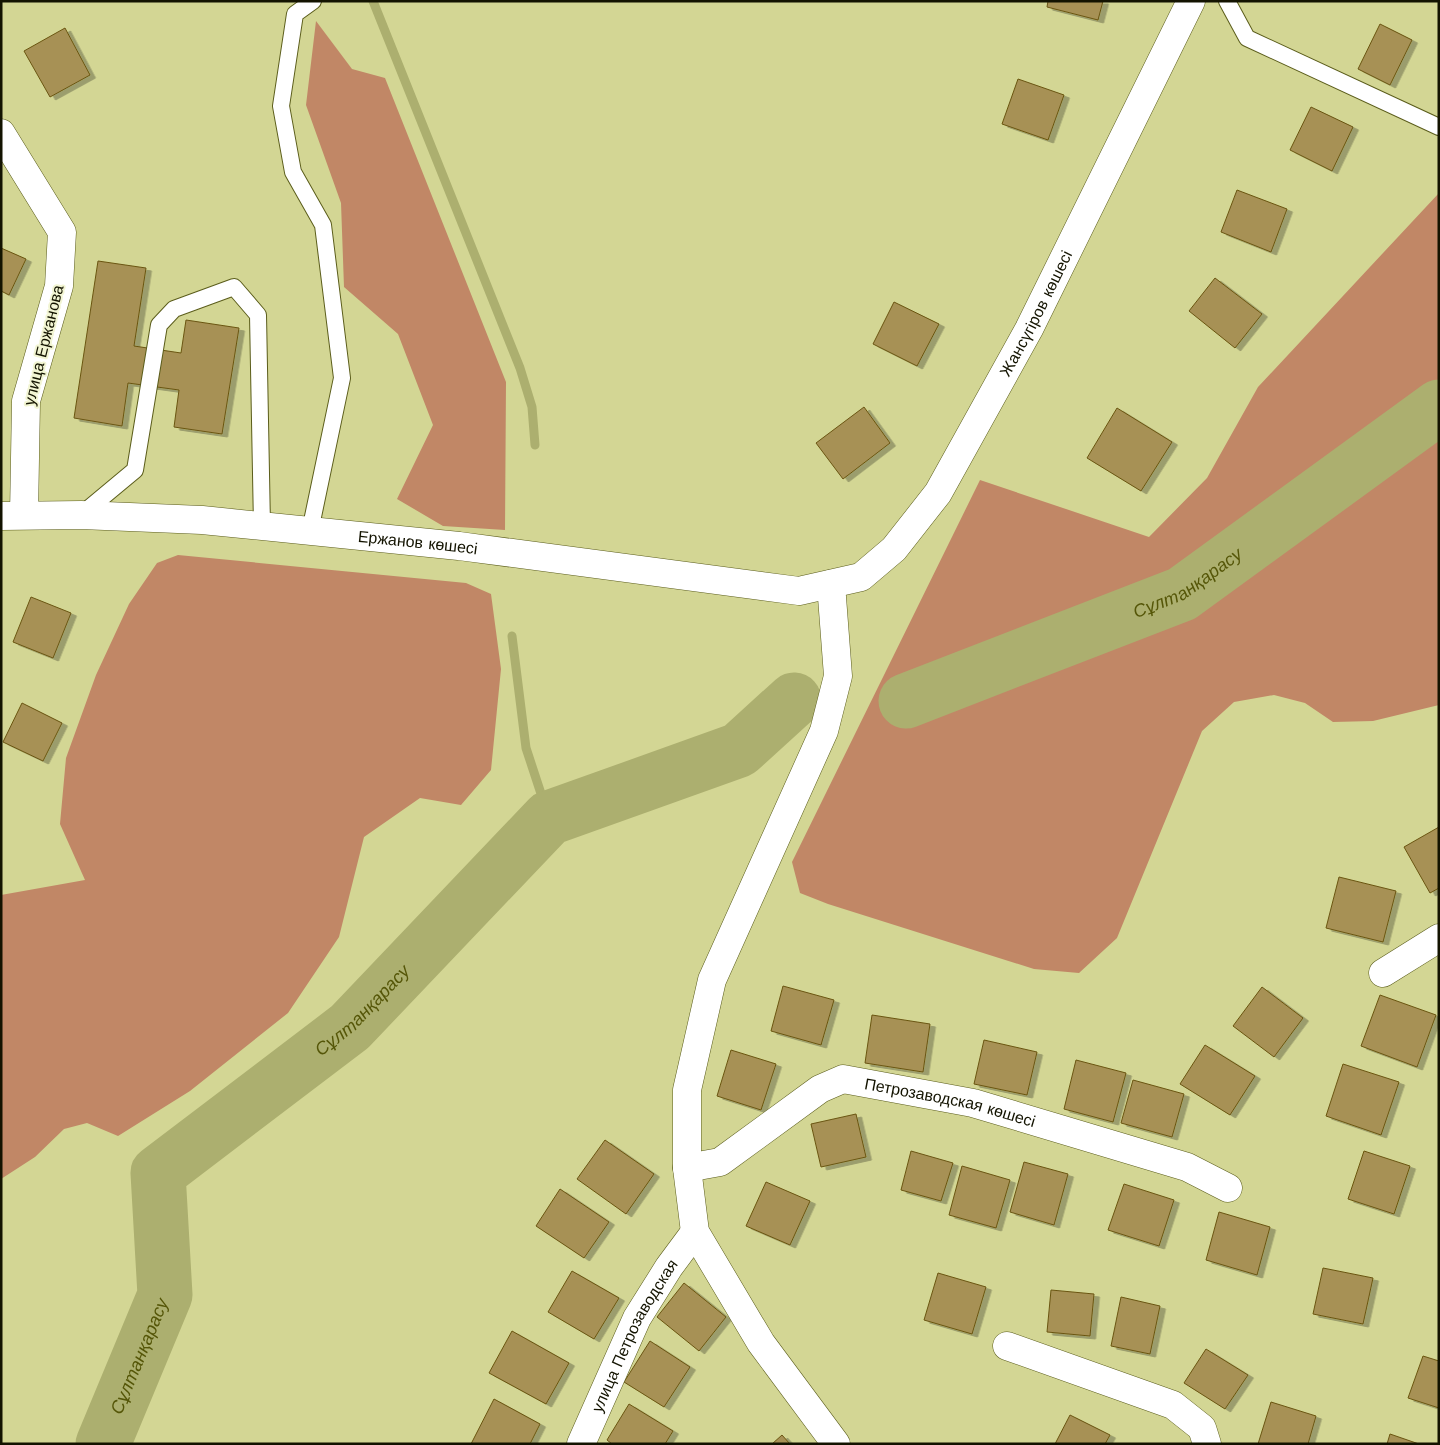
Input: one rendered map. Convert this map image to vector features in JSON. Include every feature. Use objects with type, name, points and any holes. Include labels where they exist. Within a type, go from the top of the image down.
[{"type":"street","name":"Жансүгіров көшесі","points":[[831,584],[861,577],[894,549],[938,493],[1030,329],[1190,1]]},
{"type":"street","name":"улица Ержанова","points":[[1,133],[62,232],[59,286],[26,401],[12,515]]},
{"type":"street","name":"Ержанов көшесі","points":[[12,515],[81,515],[202,520],[459,546],[798,591],[831,584]]},
{"type":"street","points":[[831,584],[838,676],[824,731],[712,980],[687,1090],[687,1168],[694,1232],[761,1343],[836,1444]]},
{"type":"street","points":[[1383,973],[1439,938]]},
{"type":"street","name":"Петрозаводская көшесі","points":[[687,1168],[720,1162],[820,1089],[843,1080],[972,1103],[1187,1167],[1228,1188]]},
{"type":"street","name":"улица Петрозаводская","points":[[581,1444],[637,1318],[669,1267],[694,1232]]},
{"type":"street","points":[[1007,1346],[1173,1405],[1202,1428],[1207,1444]]},
{"type":"lane","points":[[310,532],[342,378],[323,225],[293,172],[281,106],[295,14],[313,1]]},
{"type":"lane","points":[[1227,1],[1247,38],[1439,127]]},
{"type":"lane","points":[[81,515],[135,470],[159,325],[174,309],[234,287],[258,315],[262,526]]},
{"type":"shaded area","points":[[316,21],[352,69],[385,78],[506,382],[505,530],[443,526],[397,499],[433,425],[398,334],[344,287],[341,203],[306,105]]},
{"type":"shaded area","points":[[1439,193],[1439,705],[1373,721],[1333,722],[1305,703],[1274,695],[1234,702],[1202,731],[1117,938],[1079,973],[1034,969],[828,904],[800,893],[792,862],[980,480],[1149,537],[1207,478],[1258,387]]},
{"type":"shaded area","points":[[178,555],[466,583],[491,594],[501,669],[491,770],[461,805],[420,798],[364,837],[339,937],[288,1013],[190,1091],[118,1136],[87,1123],[64,1129],[35,1157],[1,1179],[1,895],[85,880],[60,824],[66,758],[96,675],[129,604],[157,563]]},
{"type":"building","points":[[1048,1],[1103,1],[1098,20],[1047,7]]},
{"type":"building","points":[[1380,24],[1412,40],[1390,85],[1358,69]]},
{"type":"building","points":[[65,28],[90,75],[50,97],[24,51]]},
{"type":"building","points":[[1018,79],[1064,95],[1048,140],[1002,124]]},
{"type":"building","points":[[1311,107],[1353,127],[1332,171],[1290,150]]},
{"type":"building","points":[[1237,190],[1287,209],[1271,252],[1221,232]]},
{"type":"building","points":[[1,248],[26,259],[9,295],[1,291]]},
{"type":"building","points":[[98,261],[146,268],[134,346],[181,353],[186,320],[239,328],[222,434],[174,427],[179,390],[128,383],[122,426],[74,418]]},
{"type":"building","points":[[1215,278],[1262,314],[1235,348],[1189,311]]},
{"type":"building","points":[[894,302],[939,324],[917,366],[873,344]]},
{"type":"building","points":[[864,407],[890,443],[843,479],[816,443]]},
{"type":"building","points":[[1117,408],[1172,442],[1141,491],[1087,458]]},
{"type":"building","points":[[31,597],[71,613],[53,658],[13,642]]},
{"type":"building","points":[[22,703],[62,723],[43,761],[3,742]]},
{"type":"building","points":[[1439,827],[1439,888],[1430,893],[1404,847]]},
{"type":"building","points":[[1339,877],[1396,891],[1383,942],[1326,928]]},
{"type":"building","points":[[783,986],[834,1000],[821,1045],[771,1031]]},
{"type":"building","points":[[1262,987],[1303,1018],[1274,1057],[1233,1026]]},
{"type":"building","points":[[1380,995],[1436,1015],[1417,1067],[1361,1046]]},
{"type":"building","points":[[872,1015],[930,1024],[923,1072],[865,1063]]},
{"type":"building","points":[[984,1040],[1037,1052],[1027,1095],[974,1084]]},
{"type":"building","points":[[1205,1045],[1255,1076],[1230,1115],[1180,1084]]},
{"type":"building","points":[[731,1050],[776,1064],[761,1110],[717,1096]]},
{"type":"building","points":[[1076,1060],[1126,1073],[1113,1122],[1064,1109]]},
{"type":"building","points":[[1343,1064],[1399,1082],[1381,1135],[1326,1116]]},
{"type":"building","points":[[1133,1080],[1184,1094],[1172,1137],[1121,1123]]},
{"type":"building","points":[[856,1114],[866,1157],[821,1167],[811,1124]]},
{"type":"building","points":[[605,1140],[654,1174],[626,1214],[577,1179]]},
{"type":"building","points":[[911,1151],[953,1163],[941,1201],[901,1190]]},
{"type":"building","points":[[1364,1151],[1410,1166],[1394,1214],[1348,1199]]},
{"type":"building","points":[[1024,1162],[1068,1174],[1054,1225],[1010,1212]]},
{"type":"building","points":[[962,1166],[1010,1180],[996,1228],[949,1215]]},
{"type":"building","points":[[766,1182],[810,1201],[790,1245],[746,1226]]},
{"type":"building","points":[[1124,1184],[1174,1200],[1159,1246],[1108,1230]]},
{"type":"building","points":[[560,1189],[609,1222],[584,1258],[536,1226]]},
{"type":"building","points":[[1219,1212],[1270,1227],[1257,1275],[1206,1260]]},
{"type":"building","points":[[1323,1268],[1373,1278],[1363,1324],[1313,1314]]},
{"type":"building","points":[[572,1271],[619,1298],[594,1339],[548,1312]]},
{"type":"building","points":[[938,1273],[986,1287],[972,1334],[924,1320]]},
{"type":"building","points":[[684,1283],[726,1317],[699,1351],[657,1317]]},
{"type":"building","points":[[1051,1290],[1094,1294],[1090,1336],[1047,1332]]},
{"type":"building","points":[[1121,1297],[1160,1306],[1150,1354],[1111,1346]]},
{"type":"building","points":[[512,1331],[569,1363],[546,1404],[489,1373]]},
{"type":"building","points":[[650,1341],[690,1367],[664,1407],[624,1382]]},
{"type":"building","points":[[1206,1349],[1248,1375],[1225,1409],[1184,1383]]},
{"type":"building","points":[[1423,1356],[1439,1361],[1439,1408],[1408,1398]]},
{"type":"building","points":[[494,1399],[540,1424],[530,1444],[471,1444]]},
{"type":"building","points":[[1271,1402],[1316,1416],[1308,1444],[1258,1444]]},
{"type":"building","points":[[629,1404],[673,1431],[665,1444],[612,1444],[607,1440]]},
{"type":"building","points":[[1070,1415],[1110,1435],[1105,1444],[1055,1444]]},
{"type":"building","points":[[1390,1434],[1419,1444],[1387,1444]]},
{"type":"building","points":[[782,1435],[790,1444],[772,1444]]},
{"type":"waterway","points":[[373,1],[520,368],[532,407],[535,445]]},
{"type":"waterway","name":"Сұлтанқарасу","points":[[906,701],[1182,594],[1439,407]]},
{"type":"waterway","points":[[512,636],[526,748],[549,818]]},
{"type":"waterway","name":"Сұлтанқарасу","points":[[103,1444],[165,1295],[158,1173],[350,1027],[549,818],[739,750],[794,700]]}]
